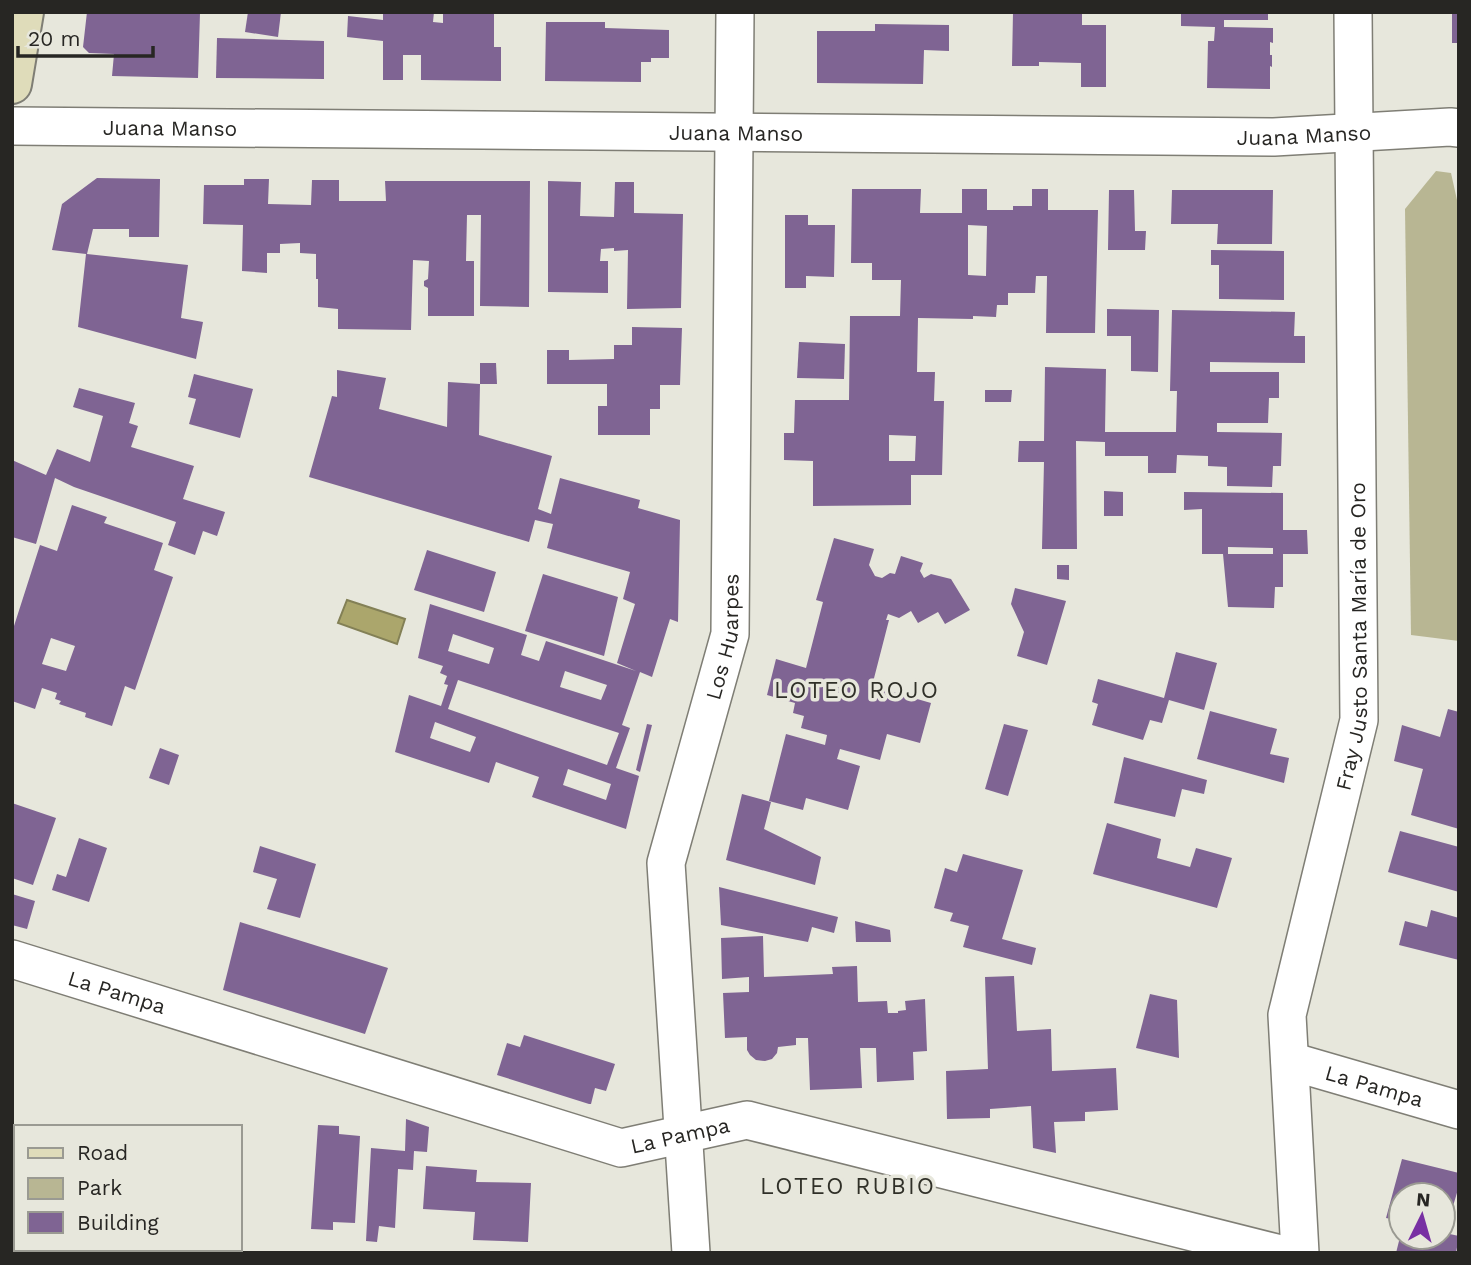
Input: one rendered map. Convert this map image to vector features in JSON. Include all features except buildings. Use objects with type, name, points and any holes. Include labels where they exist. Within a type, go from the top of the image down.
[{"type":"main road","points":[[12,83],[24,12]]},
{"type":"street","name":"Los Huarpes","points":[[691,1253],[666,863],[730,634],[735,12]]},
{"type":"street","name":"Fray Justo Santa María de Oro","points":[[1300,1253],[1287,1015],[1359,720],[1353,12]]},
{"type":"street","name":"Juana Manso","points":[[12,126],[1260,137],[1459,128]]},
{"type":"street","name":"La Pampa","points":[[12,959],[621,1148],[747,1120],[1276,1253]]},
{"type":"street","name":"La Pampa","points":[[1290,1061],[1459,1110]]},
{"type":"green space","points":[[1436,171],[1451,173],[1459,209],[1459,641],[1411,635],[1405,209]]},
{"type":"shaded area","points":[[347,600],[405,619],[397,644],[338,623]]},
{"type":"district","name":"LOTEO ROJO","points":[[857,690]]},
{"type":"district","name":"LOTEO RUBIO","points":[[848,1186]]}]
